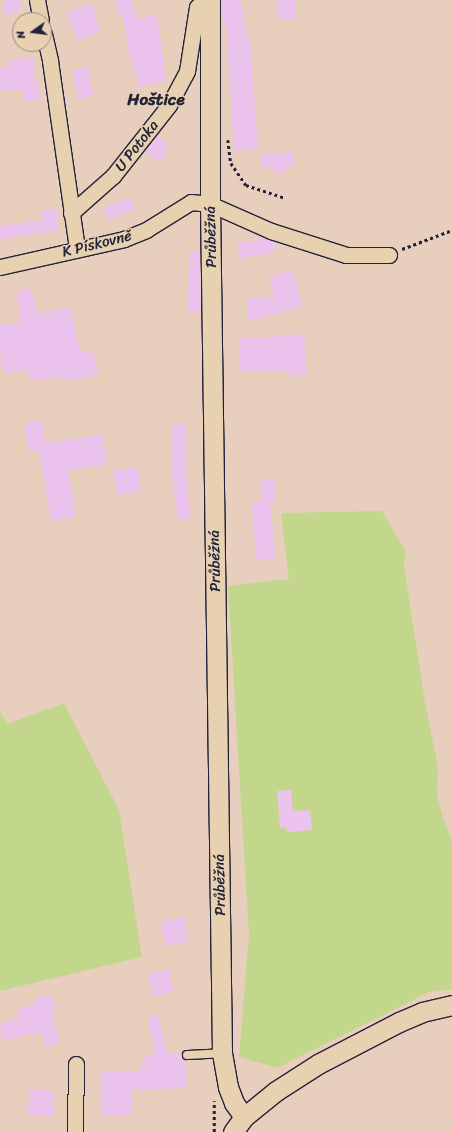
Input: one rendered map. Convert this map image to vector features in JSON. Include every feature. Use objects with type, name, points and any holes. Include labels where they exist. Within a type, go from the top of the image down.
[{"type":"street","points":[[37,0],[39,12]]},
{"type":"street","name":"U Potoka","points":[[71,213],[113,176],[169,105],[187,71],[197,7],[204,0]]},
{"type":"street","name":"Průběžná","points":[[210,0],[210,204],[222,1053],[228,1087],[234,1103],[239,1125]]},
{"type":"street","points":[[48,52],[77,249]]},
{"type":"street","name":"K Pískovně","points":[[0,267],[124,239],[146,230],[191,202],[210,204],[271,231],[346,255],[389,255]]},
{"type":"street","points":[[239,1125],[276,1091],[318,1064],[411,1017],[442,1006],[452,1005]]},
{"type":"street","points":[[75,1132],[76,1064]]},
{"type":"lane","points":[[187,1055],[222,1053]]},
{"type":"path","points":[[210,123],[226,124],[231,163],[246,185],[285,198]]},
{"type":"path","points":[[389,255],[452,230]]},
{"type":"green space","points":[[382,511],[405,550],[406,556],[403,560],[425,702],[438,768],[437,795],[444,821],[452,841],[452,989],[429,992],[277,1068],[239,1057],[249,935],[228,586],[289,579],[281,513]]},
{"type":"green space","points":[[64,703],[119,810],[142,957],[0,991],[0,712],[8,724]]},
{"type":"building","points":[[3,0],[19,0],[21,12],[4,14]]},
{"type":"building","points":[[115,0],[132,0],[137,18],[157,15],[166,81],[138,87],[136,73],[135,74],[128,47],[123,14],[119,16]]},
{"type":"building","points":[[221,0],[241,0],[247,37],[250,37],[258,149],[234,151],[226,23],[224,24]]},
{"type":"building","points":[[277,0],[295,0],[295,19],[277,19]]},
{"type":"building","points":[[92,4],[100,31],[79,41],[78,38],[76,39],[67,12]]},
{"type":"building","points":[[34,58],[35,82],[38,82],[41,100],[23,101],[22,90],[0,91],[0,67],[9,67],[9,59]]},
{"type":"building","points":[[88,67],[94,95],[78,99],[72,70]]},
{"type":"building","points":[[158,136],[168,144],[165,149],[168,151],[160,163],[145,152]]},
{"type":"building","points":[[294,152],[294,165],[286,166],[287,172],[273,173],[273,167],[262,168],[262,154]]},
{"type":"building","points":[[130,197],[135,209],[108,220],[103,208]]},
{"type":"building","points":[[56,208],[59,230],[0,239],[0,226],[42,220],[40,211]]},
{"type":"building","points":[[259,237],[275,242],[276,252],[240,258],[237,243],[260,240]]},
{"type":"building","points":[[189,251],[200,251],[201,312],[188,312]]},
{"type":"building","points":[[293,271],[302,307],[248,321],[248,297],[274,297],[269,277]]},
{"type":"building","points":[[31,289],[37,313],[71,307],[80,352],[93,350],[98,375],[61,380],[60,377],[30,381],[28,370],[3,373],[0,351],[0,325],[20,322],[17,290]]},
{"type":"building","points":[[304,334],[307,375],[289,376],[289,372],[239,372],[239,339]]},
{"type":"building","points":[[42,420],[45,443],[102,434],[107,464],[68,471],[76,517],[51,521],[39,450],[29,451],[24,423]]},
{"type":"building","points":[[173,423],[186,423],[185,470],[191,518],[178,520],[171,466]]},
{"type":"building","points":[[138,467],[141,492],[116,495],[113,470]]},
{"type":"building","points":[[274,479],[277,501],[270,502],[276,559],[257,561],[251,503],[262,502],[260,480]]},
{"type":"building","points":[[291,790],[293,811],[310,810],[312,830],[287,832],[286,827],[280,828],[277,791]]},
{"type":"building","points":[[184,917],[189,942],[165,946],[160,922]]},
{"type":"building","points":[[169,969],[174,991],[153,996],[148,974]]},
{"type":"building","points":[[52,995],[56,1012],[53,1012],[59,1044],[45,1047],[42,1032],[3,1041],[0,1023],[19,1019],[17,1009],[36,1004],[35,998]]},
{"type":"building","points":[[159,1015],[167,1054],[182,1053],[182,1058],[186,1060],[187,1088],[131,1090],[131,1116],[101,1115],[102,1071],[139,1071],[138,1066],[145,1066],[144,1055],[155,1054],[148,1017]]},
{"type":"building","points":[[29,1090],[54,1091],[53,1117],[28,1116]]},
{"type":"district","name":"Hoštice","points":[[156,100]]}]
